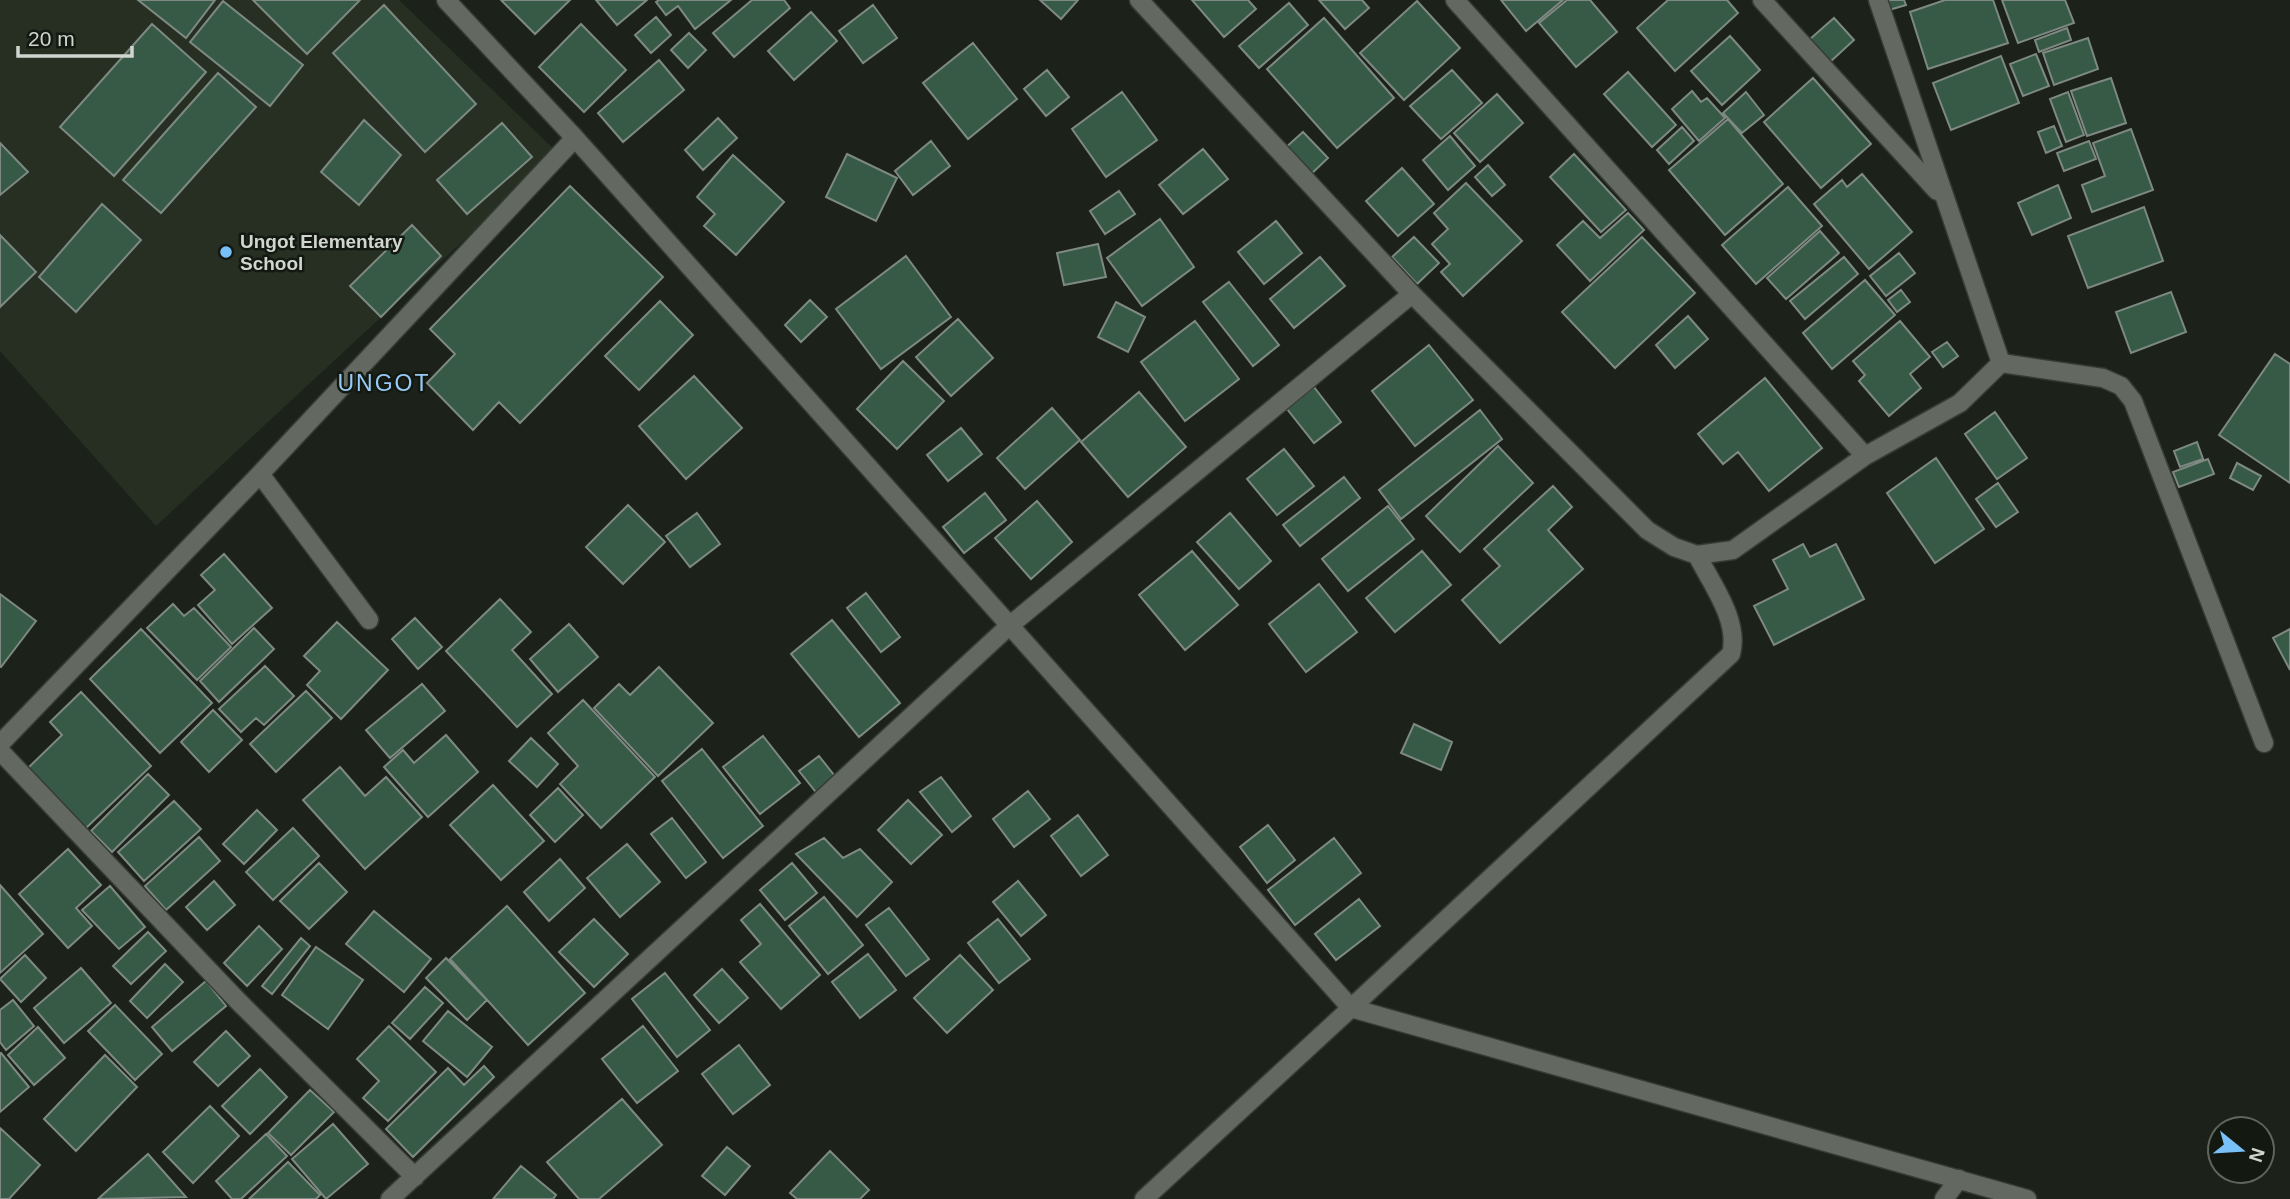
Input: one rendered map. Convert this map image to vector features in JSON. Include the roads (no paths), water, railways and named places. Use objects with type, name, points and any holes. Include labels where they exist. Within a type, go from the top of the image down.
[{"type":"street","points":[[446,0],[575,138],[1351,1008],[2027,1199]]},
{"type":"street","points":[[1139,0],[1412,294],[1647,530],[1674,547],[1697,555],[1734,550],[1865,456],[1960,403],[2001,363]]},
{"type":"street","points":[[1455,0],[1865,456]]},
{"type":"street","points":[[1762,0],[1943,197]]},
{"type":"street","points":[[1878,0],[2001,363]]},
{"type":"street","points":[[0,744],[261,474],[575,138]]},
{"type":"street","points":[[390,1199],[1009,626],[1412,294]]},
{"type":"street","points":[[2001,363],[2103,378],[2121,386],[2133,401],[2263,743]]},
{"type":"street","points":[[261,474],[369,620]]},
{"type":"street","points":[[1144,1199],[1731,654],[1734,642],[1724,608],[1697,555]]},
{"type":"street","points":[[0,751],[239,1002],[415,1177]]},
{"type":"street","points":[[1944,1199],[1959,1179]]},
{"type":"place","name":"Ungot Elementary School","points":[[226,252]]},
{"type":"district","name":"UNGOT","points":[[384,383]]}]
